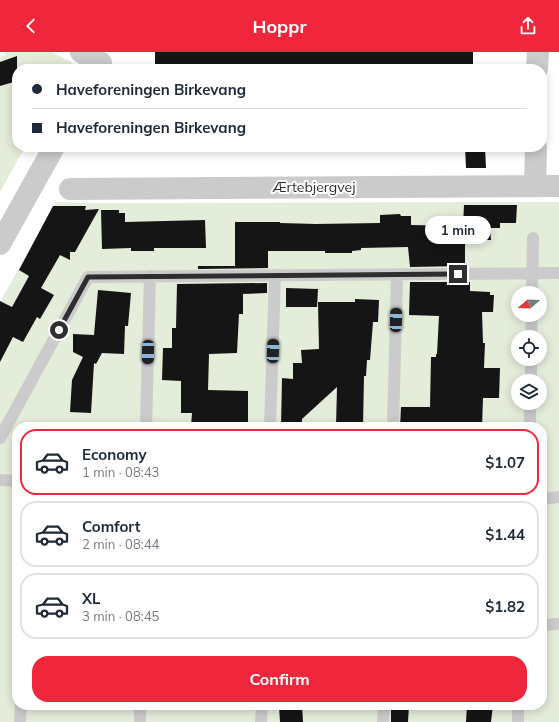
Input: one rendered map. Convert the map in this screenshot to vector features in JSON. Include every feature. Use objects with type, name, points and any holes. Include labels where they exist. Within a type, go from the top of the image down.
[{"type":"street","points":[[81,52],[102,61]]},
{"type":"street","points":[[537,64],[538,52]]},
{"type":"street","points":[[0,244],[51,152]]},
{"type":"street","points":[[535,186],[536,152]]},
{"type":"street","name":"Ærtebjergvej","points":[[70,189],[559,186]]},
{"type":"lane","points":[[532,286],[533,238]]},
{"type":"lane","points":[[0,438],[88,277],[559,273]]},
{"type":"lane","points":[[392,422],[398,274]]},
{"type":"lane","points":[[270,422],[275,275]]},
{"type":"lane","points":[[146,422],[150,276]]},
{"type":"lane","points":[[530,410],[530,422]]},
{"type":"lane","points":[[0,480],[12,481]]},
{"type":"lane","points":[[547,498],[559,497]]},
{"type":"lane","points":[[547,625],[559,624]]},
{"type":"lane","points":[[20,722],[21,710]]},
{"type":"lane","points":[[140,710],[140,722]]},
{"type":"lane","points":[[261,722],[262,710]]},
{"type":"lane","points":[[383,722],[384,710]]},
{"type":"lane","points":[[518,710],[518,722]]},
{"type":"green space","points":[[5,52],[52,52],[73,63],[12,64],[12,152],[22,152],[0,192],[0,57],[5,55]]},
{"type":"green space","points":[[56,202],[559,202],[559,722],[0,722],[0,302]]},
{"type":"building","points":[[155,52],[473,52],[473,64],[155,64]]},
{"type":"building","points":[[17,56],[17,64],[12,64],[12,82],[0,86],[0,62]]},
{"type":"building","points":[[465,152],[485,152],[486,168],[466,168]]},
{"type":"building","points":[[464,205],[517,205],[516,223],[500,223],[500,228],[490,228],[491,240],[465,240],[465,266],[410,267],[408,247],[361,248],[361,250],[352,251],[352,253],[325,253],[325,251],[268,251],[268,268],[198,269],[198,266],[235,266],[235,222],[316,224],[380,223],[380,215],[400,214],[401,216],[411,216],[411,225],[463,226]]},
{"type":"building","points":[[53,206],[86,206],[85,210],[99,209],[75,252],[70,252],[70,260],[60,255],[41,288],[54,295],[40,319],[37,317],[23,342],[13,337],[0,362],[0,301],[12,307],[29,276],[19,270]]},
{"type":"building","points":[[101,210],[119,210],[119,213],[125,213],[125,222],[205,220],[206,248],[154,248],[154,251],[131,251],[131,248],[102,249]]},
{"type":"building","points":[[410,282],[470,282],[470,291],[490,292],[490,295],[494,295],[493,312],[482,312],[483,343],[485,343],[484,368],[500,368],[499,398],[483,398],[482,422],[400,422],[401,407],[430,407],[431,357],[436,357],[437,354],[439,316],[409,315]]},
{"type":"building","points":[[267,283],[267,293],[243,294],[243,314],[239,314],[237,353],[209,354],[208,390],[248,391],[248,422],[191,422],[192,413],[181,413],[181,381],[162,380],[163,348],[172,348],[172,328],[176,328],[177,284]]},
{"type":"building","points":[[286,288],[318,289],[317,307],[286,307]]},
{"type":"building","points":[[98,290],[131,293],[128,326],[125,326],[124,354],[102,353],[96,364],[94,363],[91,413],[70,412],[72,380],[83,357],[73,352],[73,334],[94,335]]},
{"type":"building","points":[[355,299],[379,300],[378,322],[373,322],[370,360],[367,360],[366,376],[364,376],[363,422],[336,422],[337,387],[302,419],[302,422],[281,422],[282,378],[293,379],[293,363],[302,363],[301,350],[319,349],[318,302],[355,302]]},
{"type":"building","points":[[279,710],[302,710],[303,722],[280,722]]},
{"type":"building","points":[[391,710],[409,710],[408,722],[391,722]]},
{"type":"building","points":[[467,710],[492,710],[491,722],[466,722]]},
{"type":"route","points":[[59,330],[88,277],[458,274]]}]
